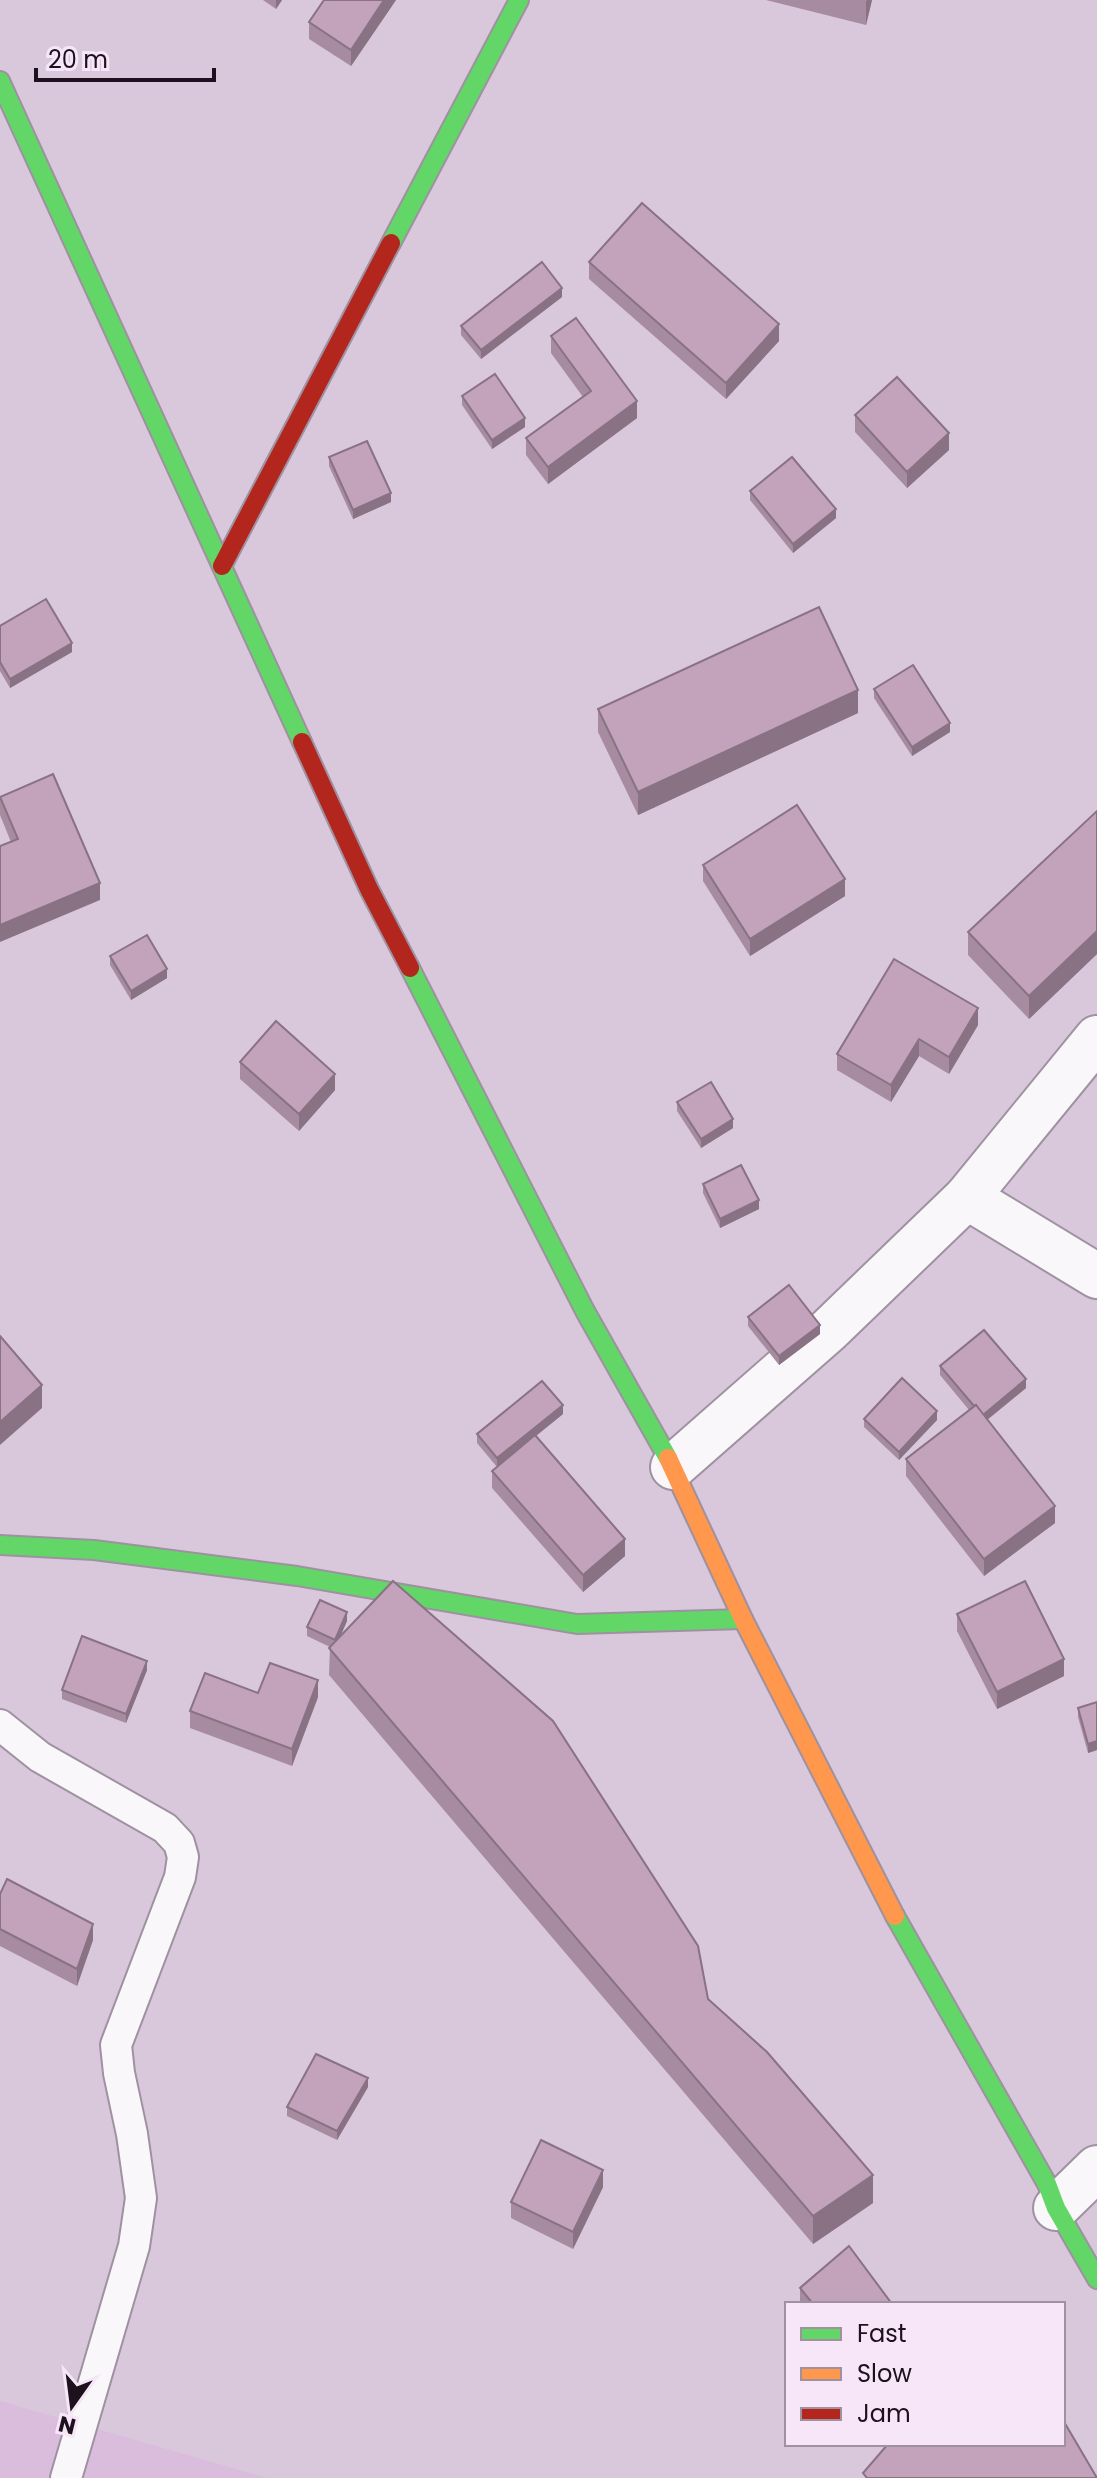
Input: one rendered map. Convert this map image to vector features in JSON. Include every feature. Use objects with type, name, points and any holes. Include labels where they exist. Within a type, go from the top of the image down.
[{"type":"main road","points":[[222,566],[519,0]]},
{"type":"main road","points":[[0,81],[369,889],[585,1311],[673,1467],[743,1619],[896,1917],[1047,2184],[1056,2208],[1097,2279]]},
{"type":"main road","points":[[0,1545],[94,1550],[297,1576],[577,1624],[743,1619]]},
{"type":"street","points":[[673,1467],[829,1330],[967,1197],[1097,1038]]},
{"type":"street","points":[[967,1197],[1097,1276]]},
{"type":"street","points":[[1056,2208],[1097,2168]]},
{"type":"lane","points":[[0,1725],[40,1757],[165,1828],[179,1843],[183,1857],[172,1901],[116,2045],[141,2198],[134,2246],[66,2478]]},
{"type":"shaded area","points":[[0,2401],[267,2478],[0,2478]]},
{"type":"building","points":[[324,0],[384,0],[351,50],[309,22]]},
{"type":"building","points":[[642,203],[779,324],[726,383],[589,262]]},
{"type":"building","points":[[542,262],[562,288],[481,350],[461,326]]},
{"type":"building","points":[[576,318],[637,401],[548,467],[526,438],[591,391],[551,336]]},
{"type":"building","points":[[495,374],[525,418],[492,440],[462,396]]},
{"type":"building","points":[[897,377],[949,433],[907,472],[855,415]]},
{"type":"building","points":[[367,441],[391,493],[353,510],[329,457]]},
{"type":"building","points":[[792,457],[836,509],[793,544],[750,491]]},
{"type":"building","points":[[46,599],[72,643],[10,679],[0,662],[0,626]]},
{"type":"building","points":[[819,607],[858,690],[638,792],[598,709]]},
{"type":"building","points":[[913,665],[950,723],[912,747],[874,689]]},
{"type":"building","points":[[53,774],[100,883],[0,925],[0,846],[18,839],[0,797]]},
{"type":"building","points":[[797,805],[845,879],[750,939],[703,865]]},
{"type":"building","points":[[1097,811],[1097,931],[1029,996],[968,932]]},
{"type":"building","points":[[147,935],[167,969],[131,991],[110,956]]},
{"type":"building","points":[[894,959],[978,1008],[949,1057],[919,1039],[891,1085],[837,1054]]},
{"type":"building","points":[[276,1021],[335,1074],[299,1114],[240,1062]]},
{"type":"building","points":[[711,1082],[733,1119],[701,1139],[677,1102]]},
{"type":"building","points":[[741,1165],[759,1200],[720,1219],[703,1184]]},
{"type":"building","points":[[789,1285],[820,1325],[779,1356],[748,1317]]},
{"type":"building","points":[[984,1330],[1026,1379],[983,1415],[940,1366]]},
{"type":"building","points":[[0,1336],[42,1385],[0,1422]]},
{"type":"building","points":[[902,1378],[937,1411],[899,1452],[864,1419]]},
{"type":"building","points":[[542,1381],[563,1405],[497,1458],[477,1434]]},
{"type":"building","points":[[976,1405],[1055,1506],[984,1559],[906,1459]]},
{"type":"building","points":[[535,1435],[625,1539],[583,1575],[492,1471]]},
{"type":"building","points":[[393,1581],[553,1721],[698,1946],[708,1999],[767,2052],[873,2175],[813,2216],[329,1648]]},
{"type":"building","points":[[1025,1581],[1064,1659],[997,1692],[957,1614]]},
{"type":"building","points":[[320,1600],[347,1612],[335,1640],[307,1627]]},
{"type":"building","points":[[82,1636],[147,1661],[126,1714],[62,1690]]},
{"type":"building","points":[[270,1663],[318,1680],[292,1749],[190,1711],[205,1673],[258,1693]]},
{"type":"building","points":[[1097,1702],[1097,1741],[1088,1744],[1078,1708]]},
{"type":"building","points":[[7,1879],[93,1924],[77,1969],[0,1929],[0,1894]]},
{"type":"building","points":[[316,2054],[368,2078],[337,2131],[287,2107]]},
{"type":"building","points":[[541,2140],[603,2170],[573,2232],[511,2202]]},
{"type":"building","points":[[849,2246],[891,2302],[811,2302],[800,2288]]},
{"type":"building","points":[[1065,2423],[1097,2478],[867,2478],[863,2473],[886,2446],[1065,2446]]},
{"type":"traffic: fast","points":[[391,243],[519,0]]},
{"type":"traffic: fast","points":[[0,81],[302,742]]},
{"type":"traffic: fast","points":[[410,968],[585,1311],[668,1458]]},
{"type":"traffic: fast","points":[[0,1545],[94,1550],[297,1576],[577,1624],[743,1619]]},
{"type":"traffic: fast","points":[[895,1916],[1047,2184],[1056,2208],[1097,2279]]},
{"type":"traffic: slow","points":[[668,1458],[743,1619],[895,1916]]},
{"type":"traffic: jam","points":[[222,566],[391,243]]},
{"type":"traffic: jam","points":[[302,742],[369,889],[410,968]]}]
